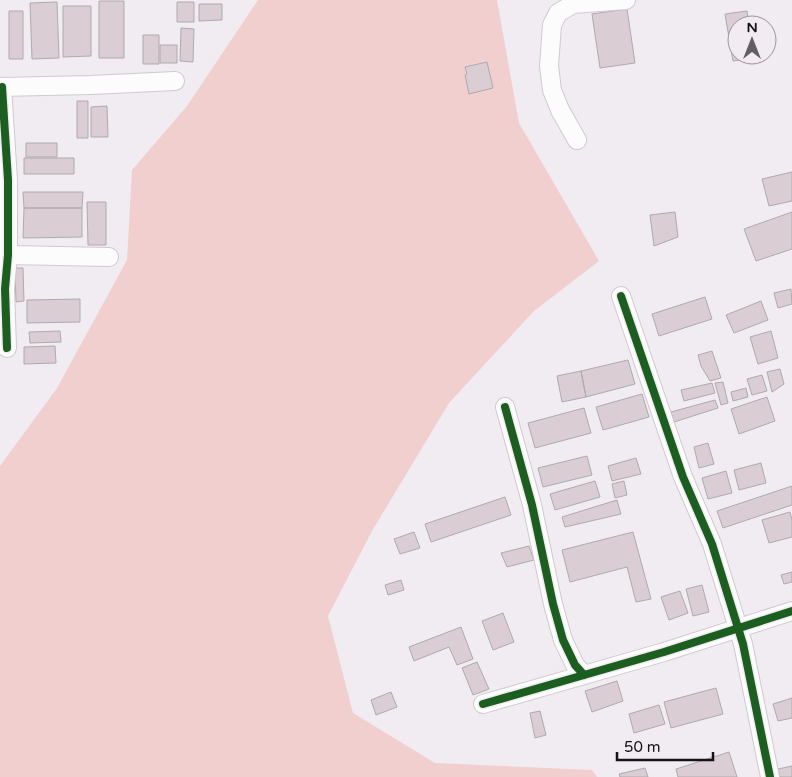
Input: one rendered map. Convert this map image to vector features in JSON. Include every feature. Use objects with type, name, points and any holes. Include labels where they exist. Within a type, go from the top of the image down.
[{"type":"street","points":[[577,140],[560,110],[552,90],[550,66],[552,25],[558,13],[572,4],[626,0]]},
{"type":"street","points":[[7,348],[5,289],[8,255],[8,180],[1,87],[175,81]]},
{"type":"street","points":[[8,255],[109,257]]},
{"type":"street","points":[[621,296],[680,468],[712,544],[738,629],[770,777]]},
{"type":"street","points":[[505,406],[532,505],[553,604],[563,640],[575,665],[584,675]]},
{"type":"street","points":[[483,704],[738,629],[792,611]]},
{"type":"shaded area","points":[[258,0],[497,0],[519,123],[599,261],[534,311],[449,403],[372,531],[328,616],[353,713],[435,763],[592,770],[597,777],[0,777],[0,466],[57,388],[127,260],[132,170],[187,106]]},
{"type":"building","points":[[99,1],[124,1],[124,58],[99,58]]},
{"type":"building","points":[[57,2],[59,58],[32,59],[30,3]]},
{"type":"building","points":[[177,2],[194,2],[194,22],[177,22]]},
{"type":"building","points":[[199,4],[222,4],[222,20],[199,21]]},
{"type":"building","points":[[63,6],[91,6],[91,56],[63,57]]},
{"type":"building","points":[[627,9],[635,63],[600,68],[592,14]]},
{"type":"building","points":[[9,11],[23,11],[23,59],[9,59]]},
{"type":"building","points":[[747,11],[748,15],[727,15],[727,26],[725,14]]},
{"type":"building","points":[[181,28],[194,29],[193,62],[180,61]]},
{"type":"building","points":[[143,35],[159,35],[159,64],[143,64]]},
{"type":"building","points":[[160,45],[177,45],[177,63],[160,63]]},
{"type":"building","points":[[487,62],[493,88],[469,94],[465,67]]},
{"type":"building","points":[[77,101],[88,101],[88,138],[77,138]]},
{"type":"building","points":[[107,106],[108,137],[91,137],[91,107]]},
{"type":"building","points":[[26,143],[57,143],[57,157],[26,157]]},
{"type":"building","points":[[24,158],[74,158],[74,174],[24,174]]},
{"type":"building","points":[[792,172],[792,201],[769,206],[762,179]]},
{"type":"building","points":[[23,192],[83,192],[82,208],[24,208]]},
{"type":"building","points":[[87,202],[106,202],[106,245],[88,245]]},
{"type":"building","points":[[24,208],[82,208],[82,237],[23,238]]},
{"type":"building","points":[[675,212],[678,237],[654,246],[650,215]]},
{"type":"building","points":[[792,212],[792,249],[756,261],[744,229]]},
{"type":"building","points":[[15,268],[23,268],[24,301],[16,302]]},
{"type":"building","points":[[791,289],[792,304],[778,308],[774,293]]},
{"type":"building","points":[[705,297],[712,319],[659,336],[652,314]]},
{"type":"building","points":[[80,299],[80,322],[27,323],[27,300]]},
{"type":"building","points":[[761,301],[768,320],[734,333],[726,315]]},
{"type":"building","points":[[60,331],[61,342],[30,343],[29,332]]},
{"type":"building","points":[[771,331],[778,358],[758,364],[750,337]]},
{"type":"building","points":[[55,346],[56,363],[24,364],[24,347]]},
{"type":"building","points":[[712,351],[721,378],[710,381],[701,366],[698,355]]},
{"type":"building","points":[[628,360],[635,384],[586,397],[581,371]]},
{"type":"building","points":[[780,369],[784,384],[772,392],[767,372]]},
{"type":"building","points":[[581,371],[586,397],[562,402],[557,376]]},
{"type":"building","points":[[762,375],[767,391],[752,395],[747,379]]},
{"type":"building","points":[[723,382],[728,403],[721,405],[715,383]]},
{"type":"building","points":[[712,383],[715,393],[684,401],[681,390]]},
{"type":"building","points":[[746,388],[748,397],[733,401],[731,392]]},
{"type":"building","points":[[642,394],[649,417],[603,430],[596,407]]},
{"type":"building","points":[[767,397],[775,421],[739,434],[731,409]]},
{"type":"building","points":[[715,400],[718,408],[674,422],[671,412]]},
{"type":"building","points":[[584,408],[591,433],[535,448],[528,423]]},
{"type":"building","points":[[708,443],[714,464],[699,468],[694,447]]},
{"type":"building","points":[[587,456],[592,475],[543,487],[538,468]]},
{"type":"building","points":[[636,458],[641,474],[612,481],[608,466]]},
{"type":"building","points":[[761,463],[766,483],[739,490],[734,470]]},
{"type":"building","points":[[726,471],[732,493],[708,499],[702,478]]},
{"type":"building","points":[[595,481],[600,497],[555,510],[550,494]]},
{"type":"building","points":[[624,481],[627,495],[615,498],[612,484]]},
{"type":"building","points":[[792,486],[792,505],[723,528],[717,511]]},
{"type":"building","points":[[505,497],[511,515],[431,542],[425,524]]},
{"type":"building","points":[[617,500],[621,514],[565,527],[562,517]]},
{"type":"building","points":[[790,512],[792,537],[769,543],[762,520]]},
{"type":"building","points":[[414,532],[420,548],[400,554],[394,539]]},
{"type":"building","points":[[633,532],[651,599],[636,602],[627,567],[570,582],[562,550]]},
{"type":"building","points":[[529,546],[534,560],[507,567],[501,553]]},
{"type":"building","points":[[792,572],[792,582],[784,584],[781,575]]},
{"type":"building","points":[[401,580],[404,590],[388,595],[385,585]]},
{"type":"building","points":[[702,585],[709,612],[693,616],[686,589]]},
{"type":"building","points":[[680,591],[688,613],[669,620],[661,597]]},
{"type":"building","points":[[503,613],[514,642],[493,650],[482,621]]},
{"type":"building","points":[[461,627],[473,659],[457,665],[449,647],[414,661],[409,647]]},
{"type":"building","points":[[477,662],[489,689],[473,695],[462,668]]},
{"type":"building","points":[[617,681],[623,701],[592,712],[585,691]]},
{"type":"building","points":[[716,688],[723,714],[671,728],[664,702]]},
{"type":"building","points":[[391,692],[397,707],[376,715],[371,700]]},
{"type":"building","points":[[792,698],[792,718],[778,721],[773,704]]},
{"type":"building","points":[[659,705],[665,724],[634,733],[629,714]]},
{"type":"building","points":[[540,711],[546,735],[535,738],[530,713]]},
{"type":"building","points":[[729,752],[737,777],[678,777],[676,769]]},
{"type":"building","points":[[792,766],[792,777],[780,777],[778,769]]},
{"type":"building","points":[[645,768],[648,777],[620,777],[619,774]]},
{"type":"cycle path","points":[[2,87],[8,180],[8,255],[5,289],[7,348]]},
{"type":"cycle path","points":[[621,296],[683,477],[712,544],[743,644],[770,777]]},
{"type":"cycle path","points":[[505,407],[532,505],[553,604],[563,640],[575,665],[584,675]]},
{"type":"cycle path","points":[[483,704],[664,652],[792,611]]}]
